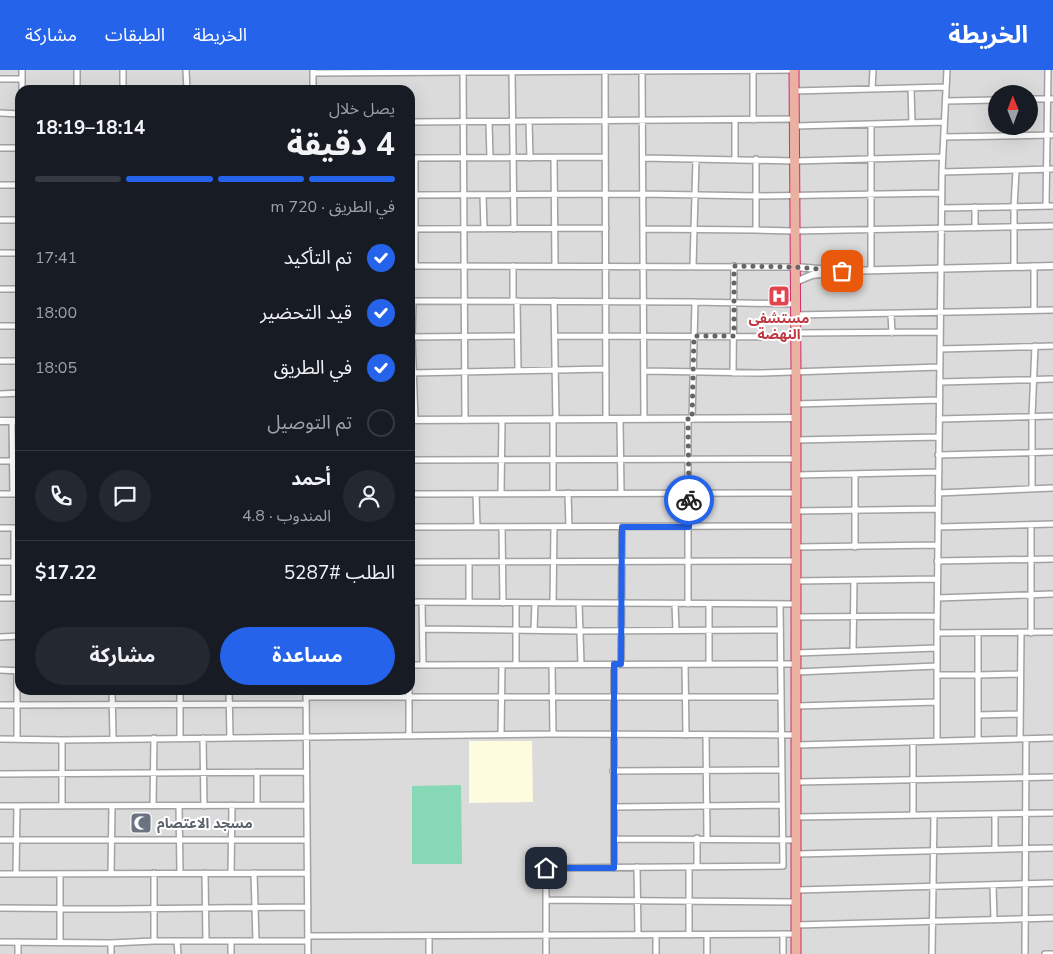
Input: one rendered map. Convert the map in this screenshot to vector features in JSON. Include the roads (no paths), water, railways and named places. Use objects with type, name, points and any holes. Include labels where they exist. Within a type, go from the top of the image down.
[{"type":"highway","points":[[794,70],[795,653],[797,706],[796,954]]},
{"type":"street","points":[[22,70],[22,85]]},
{"type":"street","points":[[77,70],[77,85]]},
{"type":"street","points":[[122,70],[123,85]]},
{"type":"street","points":[[186,70],[187,85]]},
{"type":"street","points":[[753,70],[753,120]]},
{"type":"street","points":[[313,85],[313,72],[794,70]]},
{"type":"street","points":[[872,70],[872,89]]},
{"type":"street","points":[[937,741],[936,633],[942,157],[947,70]]},
{"type":"street","points":[[1046,206],[1050,169],[1051,99],[1048,70]]},
{"type":"street","points":[[463,71],[465,420]]},
{"type":"street","points":[[642,71],[644,419]]},
{"type":"street","points":[[512,72],[514,229]]},
{"type":"street","points":[[605,72],[606,419]]},
{"type":"street","points":[[0,79],[22,79]]},
{"type":"street","points":[[794,91],[946,87]]},
{"type":"street","points":[[911,88],[912,123]]},
{"type":"street","points":[[1038,100],[1051,99]]},
{"type":"street","points":[[946,101],[988,100]]},
{"type":"street","points":[[0,113],[15,114]]},
{"type":"street","points":[[735,120],[735,159]]},
{"type":"street","points":[[415,122],[753,120],[871,125],[944,122]]},
{"type":"street","points":[[489,122],[490,158]]},
{"type":"street","points":[[529,122],[530,158]]},
{"type":"street","points":[[871,125],[871,270]]},
{"type":"street","points":[[944,137],[1050,135]]},
{"type":"street","points":[[0,148],[15,148]]},
{"type":"street","points":[[415,158],[605,157]]},
{"type":"street","points":[[643,158],[795,161],[942,157]]},
{"type":"street","points":[[554,158],[555,266]]},
{"type":"street","points":[[693,266],[696,158]]},
{"type":"street","points":[[756,159],[756,230]]},
{"type":"street","points":[[942,172],[1050,169]]},
{"type":"street","points":[[1014,266],[1016,171]]},
{"type":"street","points":[[0,185],[15,185]]},
{"type":"street","points":[[415,195],[643,194],[756,196],[942,193]]},
{"type":"street","points":[[483,195],[484,229]]},
{"type":"street","points":[[942,208],[1053,206]]},
{"type":"street","points":[[975,207],[976,228]]},
{"type":"street","points":[[0,220],[15,220]]},
{"type":"street","points":[[643,229],[794,231],[1053,226]]},
{"type":"street","points":[[415,229],[606,228]]},
{"type":"street","points":[[0,254],[15,254]]},
{"type":"street","points":[[415,266],[734,266],[795,267],[842,271]]},
{"type":"street","points":[[514,266],[518,370]]},
{"type":"street","points":[[733,372],[734,266]]},
{"type":"street","points":[[1034,266],[1034,310]]},
{"type":"street","points":[[795,282],[812,275],[842,271],[1053,266]]},
{"type":"street","points":[[0,289],[15,289]]},
{"type":"street","points":[[415,301],[606,301],[795,304]]},
{"type":"street","points":[[552,493],[556,370],[554,301]]},
{"type":"street","points":[[688,604],[688,460],[695,302]]},
{"type":"street","points":[[795,315],[1053,310]]},
{"type":"street","points":[[891,314],[892,333]]},
{"type":"street","points":[[0,326],[15,326]]},
{"type":"street","points":[[555,336],[734,336],[940,332]]},
{"type":"street","points":[[415,336],[517,336]]},
{"type":"street","points":[[1032,489],[1032,416],[1035,346]]},
{"type":"street","points":[[940,348],[1053,346]]},
{"type":"street","points":[[0,361],[15,360]]},
{"type":"street","points":[[644,371],[796,372],[940,367]]},
{"type":"street","points":[[415,373],[606,369]]},
{"type":"street","points":[[940,382],[1053,379]]},
{"type":"street","points":[[0,394],[15,393]]},
{"type":"street","points":[[796,404],[940,400]]},
{"type":"street","points":[[939,420],[1053,416]]},
{"type":"street","points":[[415,420],[796,418]]},
{"type":"street","points":[[620,419],[621,493]]},
{"type":"street","points":[[501,493],[502,420]]},
{"type":"street","points":[[0,421],[12,421],[13,461],[13,494],[0,494]]},
{"type":"street","points":[[796,440],[939,437]]},
{"type":"street","points":[[938,455],[1053,452]]},
{"type":"street","points":[[415,460],[796,459]]},
{"type":"street","points":[[0,461],[13,461]]},
{"type":"street","points":[[796,475],[939,472]]},
{"type":"street","points":[[855,474],[855,546]]},
{"type":"street","points":[[938,492],[1053,488]]},
{"type":"street","points":[[568,493],[569,527]]},
{"type":"street","points":[[415,494],[796,493]]},
{"type":"street","points":[[476,494],[477,527]]},
{"type":"street","points":[[796,511],[938,509]]},
{"type":"street","points":[[938,527],[1053,524]]},
{"type":"street","points":[[1030,633],[1032,525]]},
{"type":"street","points":[[415,528],[796,526]]},
{"type":"street","points":[[502,527],[503,603]]},
{"type":"street","points":[[553,603],[554,527]]},
{"type":"street","points":[[621,664],[622,527]]},
{"type":"street","points":[[0,528],[14,528],[13,562],[15,580]]},
{"type":"street","points":[[796,547],[938,545]]},
{"type":"street","points":[[938,561],[1053,559]]},
{"type":"street","points":[[415,562],[796,561]]},
{"type":"street","points":[[0,562],[13,562]]},
{"type":"street","points":[[469,562],[470,602]]},
{"type":"street","points":[[796,581],[937,579]]},
{"type":"street","points":[[853,651],[854,580]]},
{"type":"street","points":[[937,598],[1053,594]]},
{"type":"street","points":[[0,598],[15,598]]},
{"type":"street","points":[[415,602],[795,604]]},
{"type":"street","points":[[422,602],[423,665]]},
{"type":"street","points":[[516,603],[516,665]]},
{"type":"street","points":[[534,630],[535,603]]},
{"type":"street","points":[[580,603],[581,664]]},
{"type":"street","points":[[675,604],[676,630]]},
{"type":"street","points":[[709,664],[710,604]]},
{"type":"street","points":[[546,954],[546,868],[782,867],[780,604]]},
{"type":"street","points":[[795,618],[937,616]]},
{"type":"street","points":[[423,629],[580,631],[780,630]]},
{"type":"street","points":[[936,633],[1053,632]]},
{"type":"street","points":[[978,633],[978,740]]},
{"type":"street","points":[[1021,633],[1020,714],[1026,777],[1025,954]]},
{"type":"street","points":[[0,637],[15,636]]},
{"type":"street","points":[[795,653],[937,648]]},
{"type":"street","points":[[614,664],[614,868]]},
{"type":"street","points":[[685,664],[686,735]]},
{"type":"street","points":[[415,665],[781,664],[796,668],[937,666]]},
{"type":"street","points":[[501,735],[502,665]]},
{"type":"street","points":[[552,665],[553,734]]},
{"type":"street","points":[[0,670],[15,671]]},
{"type":"street","points":[[937,675],[1020,674]]},
{"type":"street","points":[[17,695],[17,739]]},
{"type":"street","points":[[112,695],[113,738]]},
{"type":"street","points":[[180,695],[180,738]]},
{"type":"street","points":[[229,695],[230,738]]},
{"type":"street","points":[[306,695],[308,954]]},
{"type":"street","points":[[0,704],[230,704],[409,698],[781,698]]},
{"type":"street","points":[[409,698],[409,736]]},
{"type":"street","points":[[797,706],[937,702]]},
{"type":"street","points":[[978,714],[1020,714]]},
{"type":"street","points":[[0,739],[62,740],[553,734],[797,735]]},
{"type":"street","points":[[706,735],[707,838]]},
{"type":"street","points":[[153,806],[154,738]]},
{"type":"street","points":[[203,738],[204,806]]},
{"type":"street","points":[[797,745],[1053,738]]},
{"type":"street","points":[[62,740],[62,806]]},
{"type":"street","points":[[913,815],[914,742]]},
{"type":"street","points":[[613,770],[782,770]]},
{"type":"street","points":[[257,772],[257,805]]},
{"type":"street","points":[[0,774],[306,772]]},
{"type":"street","points":[[797,782],[1053,777]]},
{"type":"street","points":[[0,806],[306,804]]},
{"type":"street","points":[[231,873],[232,805]]},
{"type":"street","points":[[614,807],[782,805]]},
{"type":"street","points":[[16,874],[17,806]]},
{"type":"street","points":[[111,873],[112,806]]},
{"type":"street","points":[[179,806],[180,873]]},
{"type":"street","points":[[797,817],[1053,813]]},
{"type":"street","points":[[995,814],[995,849]]},
{"type":"street","points":[[932,954],[934,815]]},
{"type":"street","points":[[697,838],[697,867]]},
{"type":"street","points":[[614,839],[707,838],[797,840]]},
{"type":"street","points":[[0,840],[306,840]]},
{"type":"street","points":[[797,854],[1053,848]]},
{"type":"street","points":[[637,867],[638,935]]},
{"type":"street","points":[[688,935],[689,867]]},
{"type":"street","points":[[205,872],[206,941]]},
{"type":"street","points":[[154,873],[154,941]]},
{"type":"street","points":[[254,873],[256,941]]},
{"type":"street","points":[[0,874],[307,873]]},
{"type":"street","points":[[60,874],[60,943]]},
{"type":"street","points":[[797,890],[1053,883]]},
{"type":"street","points":[[993,885],[994,920]]},
{"type":"street","points":[[546,900],[797,902]]},
{"type":"street","points":[[0,908],[308,907]]},
{"type":"street","points":[[0,942],[111,943],[429,936],[783,934],[796,929],[1053,918]]},
{"type":"street","points":[[783,934],[783,954]]},
{"type":"street","points":[[656,935],[656,954]]},
{"type":"street","points":[[707,935],[707,954]]},
{"type":"street","points":[[429,936],[429,954]]},
{"type":"street","points":[[177,941],[178,954]]},
{"type":"street","points":[[230,954],[231,941]]},
{"type":"street","points":[[18,942],[18,954]]},
{"type":"street","points":[[110,954],[111,943]]},
{"type":"street","points":[[1045,954],[1053,954]]},
{"type":"place","name":"مستشفى النهضة","points":[[779,296]]},
{"type":"place","name":"مسجد الاعتصام","points":[[141,823]]}]
